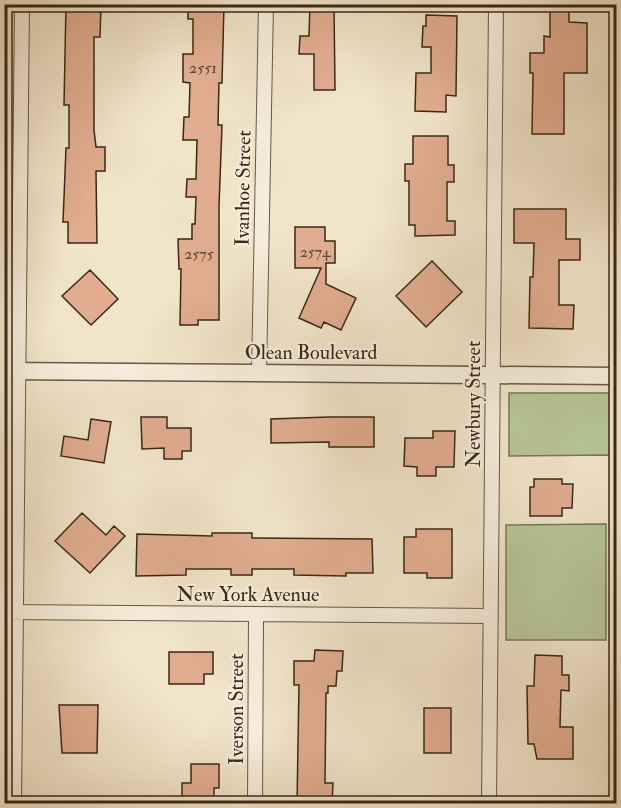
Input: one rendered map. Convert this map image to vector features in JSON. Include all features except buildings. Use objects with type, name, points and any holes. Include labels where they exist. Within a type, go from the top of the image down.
[{"type":"street","points":[[14,804],[10,612],[11,371],[22,4]]},
{"type":"street","name":"Ivanhoe Street","points":[[259,373],[266,4]]},
{"type":"street","name":"Newbury Street","points":[[489,804],[496,4]]},
{"type":"street","name":"Olean Boulevard","points":[[11,371],[616,376]]},
{"type":"street","name":"New York Avenue","points":[[10,612],[491,616]]},
{"type":"street","name":"Iverson Street","points":[[255,804],[256,614]]},
{"type":"green space","points":[[509,393],[616,393],[616,532],[611,532],[610,455],[509,456]]},
{"type":"green space","points":[[606,524],[606,640],[506,640],[506,525]]}]
